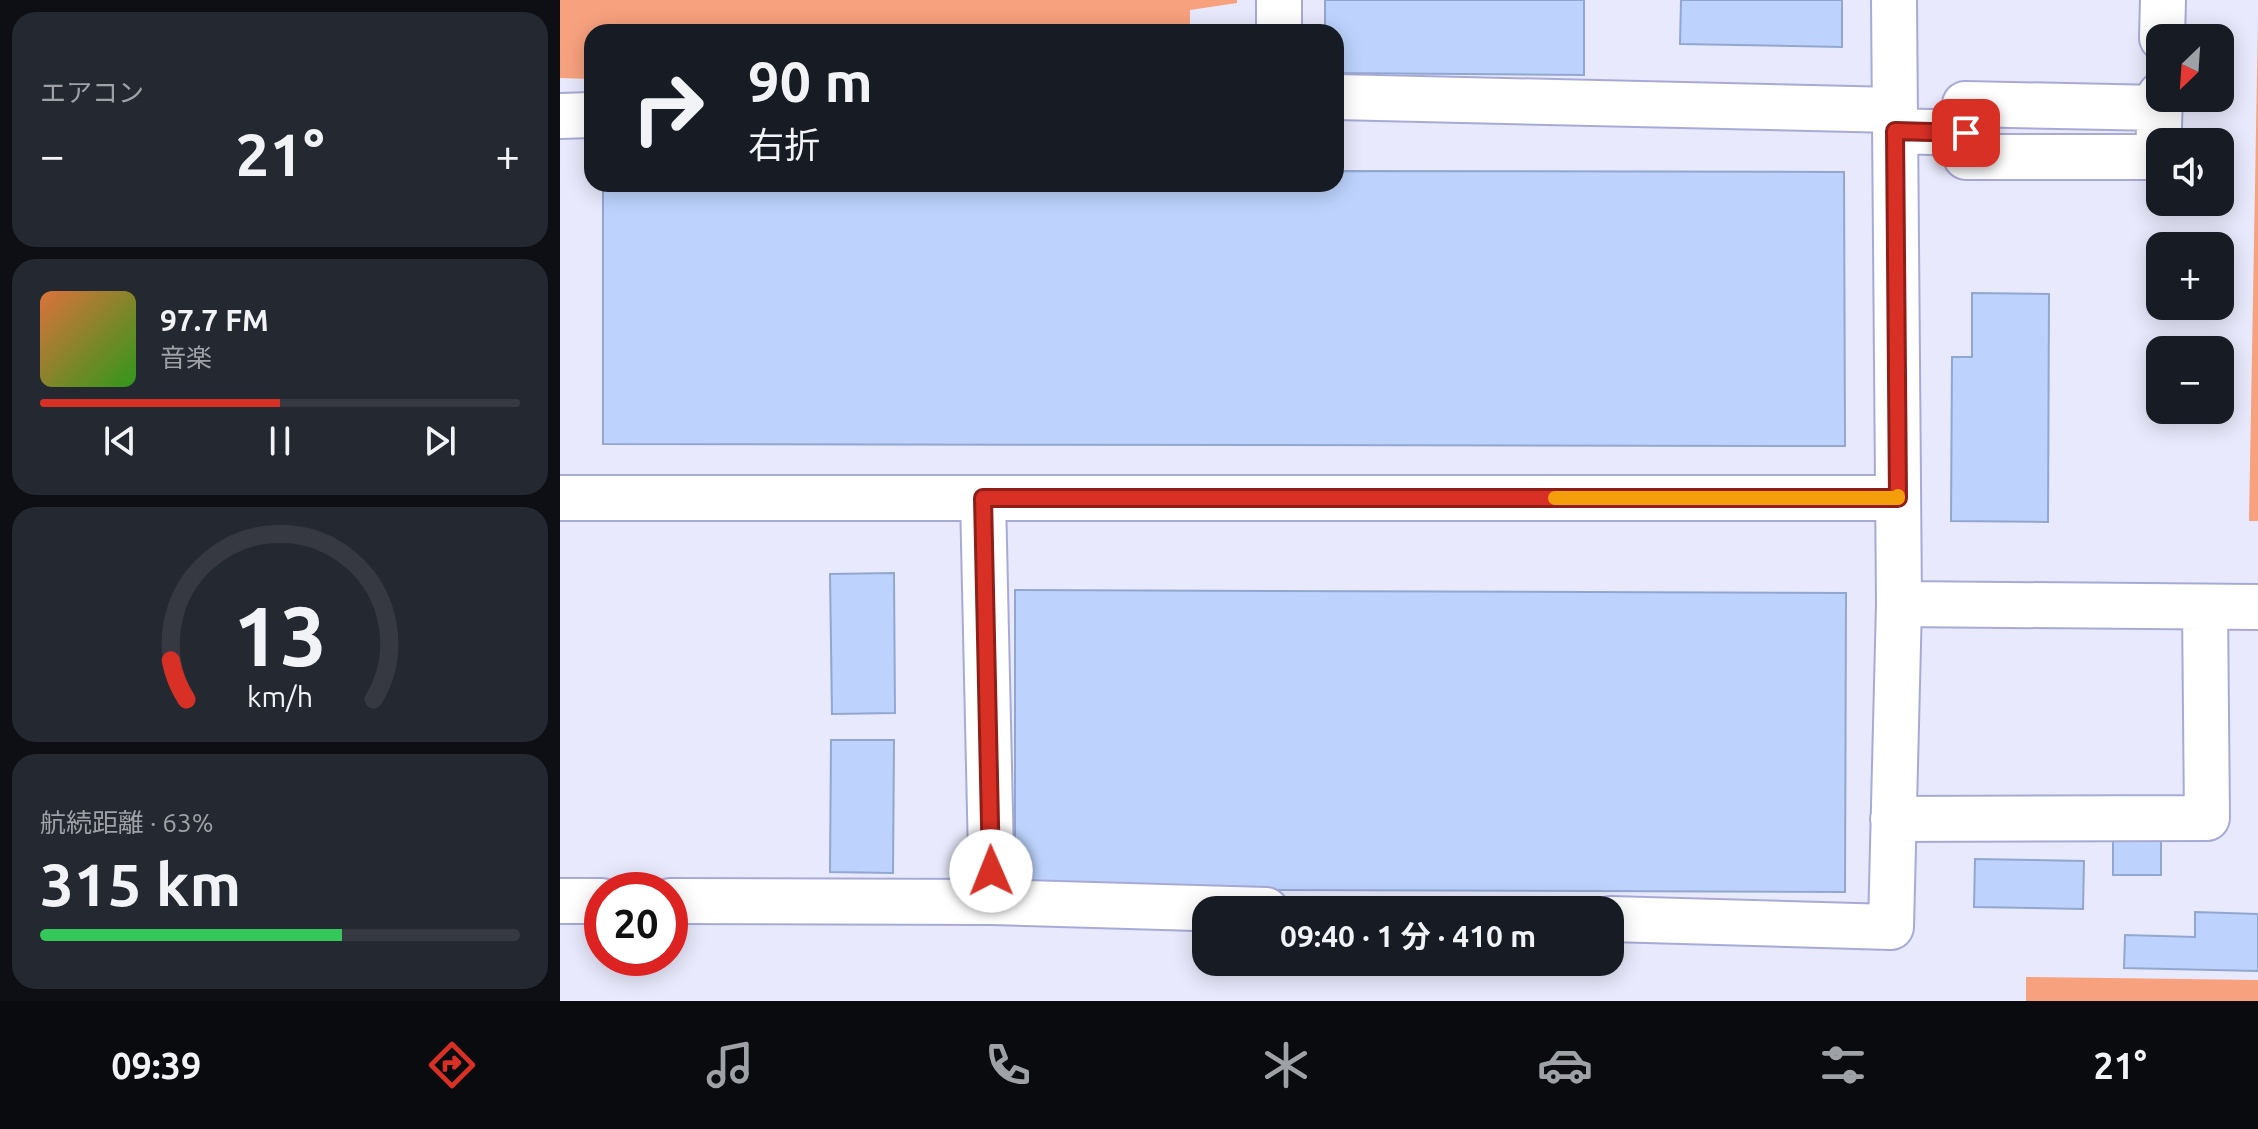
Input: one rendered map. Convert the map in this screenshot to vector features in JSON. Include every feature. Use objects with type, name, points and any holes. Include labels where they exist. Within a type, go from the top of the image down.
[{"type":"lane","points":[[1279,0],[1279,24]]},
{"type":"lane","points":[[1624,919],[1891,927],[1899,604],[1894,0]]},
{"type":"lane","points":[[2162,24],[2163,0]]},
{"type":"lane","points":[[1344,97],[1895,120],[1966,133],[1965,104],[2146,102]]},
{"type":"lane","points":[[560,116],[584,115]]},
{"type":"lane","points":[[560,498],[1898,498]]},
{"type":"lane","points":[[983,498],[992,902]]},
{"type":"lane","points":[[1899,604],[2258,607]]},
{"type":"lane","points":[[1893,819],[2207,818],[2205,607]]},
{"type":"lane","points":[[560,901],[584,901]]},
{"type":"lane","points":[[688,901],[992,902],[1192,908]]},
{"type":"shaded area","points":[[560,0],[1237,0],[1237,3],[1190,10],[1190,24],[584,24],[584,79],[560,78]]},
{"type":"shaded area","points":[[2258,20],[2258,521],[2249,521]]},
{"type":"shaded area","points":[[2026,977],[2258,980],[2258,1001],[2026,1001]]},
{"type":"building","points":[[1325,0],[1584,0],[1584,75],[1344,73],[1344,24],[1325,24]]},
{"type":"building","points":[[1681,0],[1842,0],[1842,47],[1680,44]]},
{"type":"building","points":[[1344,171],[1844,172],[1845,446],[603,444],[603,192],[1344,192]]},
{"type":"building","points":[[1972,293],[2049,294],[2048,522],[1951,521],[1952,357],[1972,357]]},
{"type":"building","points":[[894,573],[895,713],[832,714],[830,574]]},
{"type":"building","points":[[1015,590],[1846,593],[1845,892],[1015,889]]},
{"type":"building","points":[[831,740],[894,740],[893,873],[830,872]]},
{"type":"building","points":[[2113,837],[2161,837],[2161,875],[2113,875]]},
{"type":"building","points":[[1975,859],[2084,861],[2083,909],[1974,907]]},
{"type":"building","points":[[2195,912],[2258,914],[2258,971],[2124,968],[2125,935],[2195,937]]},
{"type":"slow traffic","points":[[1555,498],[1898,496]]},
{"type":"route","points":[[991,871],[983,498],[1898,498],[1895,131],[1966,133]]}]
